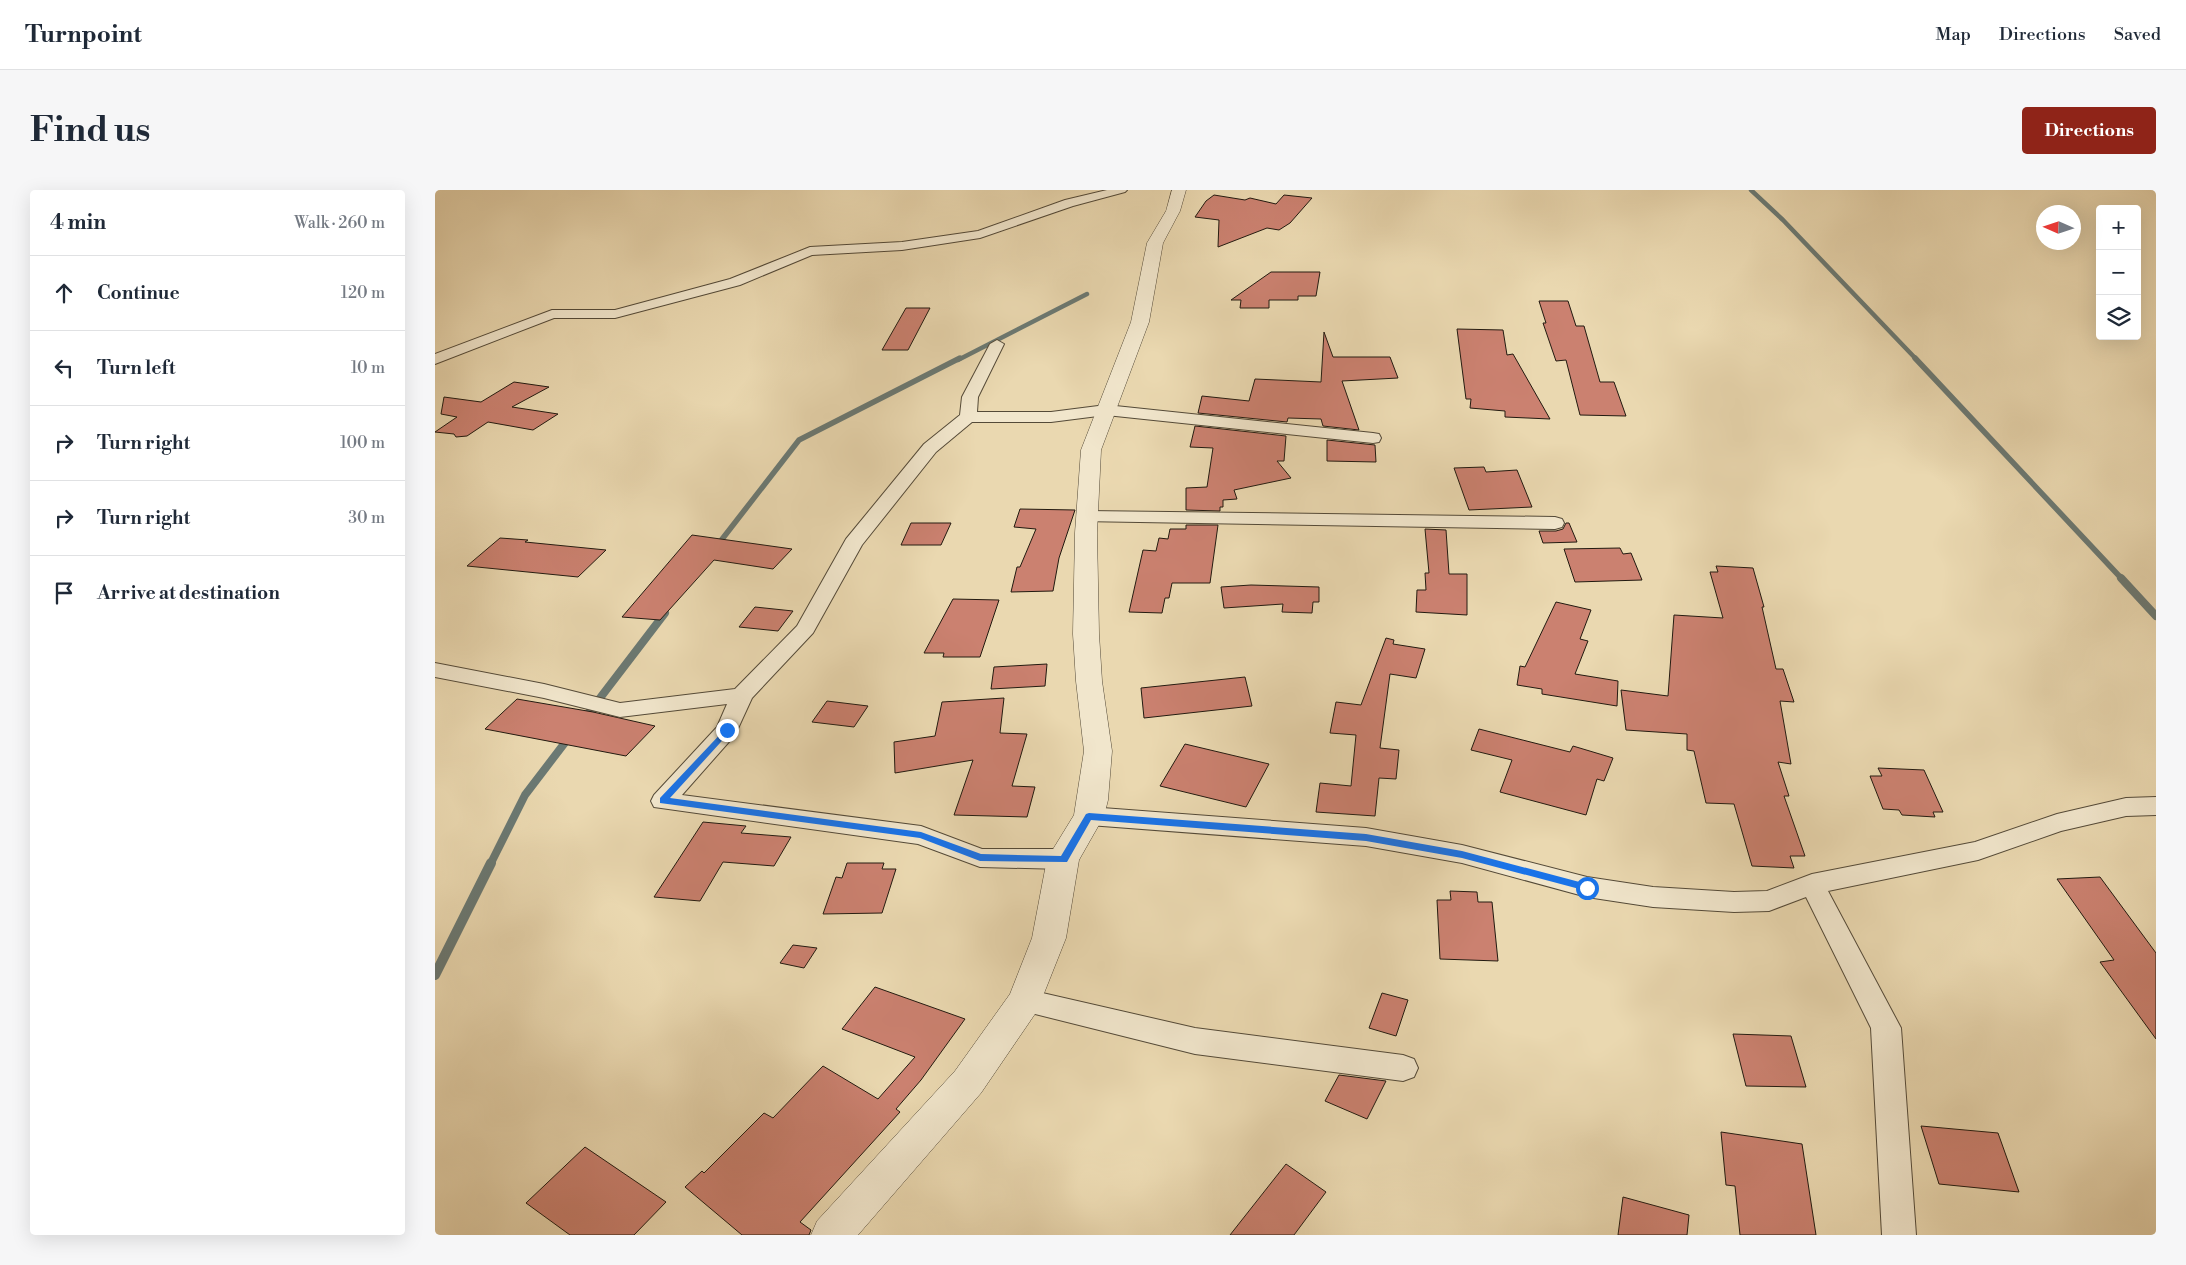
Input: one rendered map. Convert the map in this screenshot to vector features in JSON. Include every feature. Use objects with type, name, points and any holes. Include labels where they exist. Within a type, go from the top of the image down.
[{"type":"street","points":[[435,360],[553,314],[615,314],[735,282],[810,251],[902,246],[981,234],[1069,203],[1121,190]]},
{"type":"street","points":[[831,1235],[968,1082],[1025,1000],[1049,938],[1063,860],[1089,816],[1093,800],[1098,751],[1089,681],[1086,634],[1087,517],[1091,450],[1140,322],[1155,243],[1173,211],[1179,190]]},
{"type":"street","points":[[968,417],[970,397],[997,344]]},
{"type":"street","points":[[1063,860],[980,858],[921,835],[663,801],[727,730],[742,695],[806,629],[853,543],[930,448],[968,417],[1051,417],[1106,410],[1373,438]]},
{"type":"street","points":[[1087,517],[1555,523]]},
{"type":"street","points":[[435,670],[544,691],[620,710],[742,695]]},
{"type":"street","points":[[1089,816],[1366,837],[1462,854],[1587,888],[1653,897],[1734,902],[1769,901],[1812,884],[1979,851],[2057,823],[2126,807],[2156,806]]},
{"type":"street","points":[[1812,884],[1886,1028],[1899,1235]]},
{"type":"street","points":[[1025,1000],[1195,1041],[1403,1068]]},
{"type":"building","points":[[1214,195],[1245,200],[1250,198],[1276,204],[1284,195],[1312,198],[1290,223],[1279,230],[1267,228],[1218,247],[1219,220],[1195,217],[1206,201]]},
{"type":"building","points":[[1271,272],[1320,272],[1316,296],[1298,296],[1298,300],[1269,300],[1269,308],[1240,308],[1241,300],[1231,300]]},
{"type":"building","points":[[1539,301],[1568,301],[1576,326],[1584,326],[1600,382],[1614,382],[1626,416],[1580,415],[1566,360],[1556,361],[1543,323],[1546,323]]},
{"type":"building","points":[[906,308],[930,308],[908,350],[882,350]]},
{"type":"building","points":[[1457,329],[1503,330],[1507,355],[1513,354],[1550,419],[1505,417],[1505,411],[1470,408],[1471,399],[1466,399]]},
{"type":"building","points":[[1324,332],[1333,357],[1390,357],[1398,378],[1342,381],[1359,430],[1323,426],[1321,419],[1288,418],[1287,422],[1198,413],[1202,396],[1249,401],[1255,379],[1321,382]]},
{"type":"building","points":[[514,382],[549,387],[512,407],[558,414],[533,430],[488,422],[467,436],[456,437],[454,434],[435,432],[457,417],[441,414],[444,397],[481,402]]},
{"type":"building","points":[[1195,426],[1286,436],[1284,461],[1277,461],[1291,478],[1234,490],[1237,499],[1223,500],[1223,507],[1220,507],[1220,511],[1186,510],[1186,488],[1207,487],[1213,448],[1190,447]]},
{"type":"building","points":[[1327,440],[1375,445],[1376,462],[1327,461]]},
{"type":"building","points":[[1484,467],[1486,472],[1517,470],[1532,507],[1469,510],[1454,468]]},
{"type":"building","points":[[1020,509],[1075,510],[1059,558],[1053,591],[1011,592],[1017,567],[1020,567],[1036,529],[1014,527]]},
{"type":"building","points":[[911,523],[951,523],[941,545],[901,545]]},
{"type":"building","points":[[1566,523],[1569,523],[1577,542],[1543,543],[1539,531],[1563,529]]},
{"type":"building","points":[[1186,525],[1218,525],[1210,583],[1172,583],[1169,598],[1165,598],[1162,613],[1129,612],[1143,550],[1156,551],[1159,538],[1168,539],[1170,529],[1186,529]]},
{"type":"building","points":[[1425,529],[1446,530],[1449,574],[1467,574],[1467,615],[1416,612],[1417,590],[1426,590],[1425,573],[1429,573]]},
{"type":"building","points":[[692,535],[792,549],[773,569],[714,560],[660,620],[622,617]]},
{"type":"building","points":[[500,538],[606,550],[578,577],[467,566]]},
{"type":"building","points":[[1620,548],[1623,554],[1631,553],[1642,580],[1575,582],[1564,549]]},
{"type":"building","points":[[1716,566],[1753,568],[1764,607],[1762,607],[1776,669],[1783,669],[1794,702],[1780,701],[1791,764],[1778,762],[1789,796],[1784,796],[1805,856],[1790,856],[1794,868],[1752,866],[1734,804],[1706,803],[1694,751],[1687,750],[1687,734],[1626,730],[1621,690],[1668,696],[1674,615],[1723,618],[1710,572],[1718,572]]},
{"type":"building","points":[[1251,585],[1319,587],[1319,602],[1313,602],[1312,613],[1282,612],[1283,604],[1224,608],[1221,587]]},
{"type":"building","points":[[953,599],[999,600],[980,657],[943,657],[944,653],[924,653]]},
{"type":"building","points":[[1556,602],[1591,610],[1580,639],[1588,641],[1575,674],[1618,681],[1617,706],[1542,694],[1542,689],[1517,685],[1520,666],[1525,667]]},
{"type":"building","points":[[755,607],[793,611],[778,631],[739,627]]},
{"type":"building","points":[[1386,638],[1394,640],[1393,644],[1425,649],[1416,678],[1390,674],[1380,748],[1399,750],[1396,779],[1379,778],[1375,816],[1316,812],[1320,783],[1351,786],[1356,735],[1330,733],[1336,702],[1361,705]]},
{"type":"building","points":[[1047,664],[1045,686],[991,689],[994,667]]},
{"type":"building","points":[[1245,677],[1252,706],[1144,718],[1141,688]]},
{"type":"building","points":[[1004,698],[1000,733],[1027,734],[1012,786],[1035,787],[1027,817],[954,815],[973,760],[895,773],[894,742],[935,736],[942,702]]},
{"type":"building","points":[[517,699],[593,712],[655,726],[626,756],[485,729]]},
{"type":"building","points":[[827,701],[868,706],[854,727],[812,722]]},
{"type":"building","points":[[1479,729],[1570,752],[1573,746],[1613,758],[1604,781],[1597,779],[1586,815],[1500,792],[1512,760],[1471,750]]},
{"type":"building","points":[[1185,744],[1269,764],[1246,807],[1160,786]]},
{"type":"building","points":[[1878,768],[1924,770],[1943,812],[1933,812],[1935,817],[1902,815],[1899,810],[1883,809],[1870,776],[1882,776]]},
{"type":"building","points":[[703,822],[746,826],[741,833],[791,837],[774,866],[723,862],[700,901],[654,897]]},
{"type":"building","points":[[847,863],[884,863],[882,869],[896,869],[882,913],[823,914],[836,877],[842,878]]},
{"type":"building","points":[[2100,877],[2156,953],[2156,1039],[2100,962],[2114,960],[2057,879]]},
{"type":"building","points":[[1450,891],[1477,892],[1478,902],[1492,902],[1498,961],[1440,959],[1437,900],[1451,900]]},
{"type":"building","points":[[793,945],[817,948],[804,968],[780,963]]},
{"type":"building","points":[[875,987],[965,1019],[921,1080],[896,1109],[900,1112],[800,1222],[811,1230],[809,1235],[742,1235],[685,1187],[702,1171],[704,1173],[764,1113],[773,1118],[823,1066],[878,1099],[915,1057],[842,1029]]},
{"type":"building","points":[[1382,993],[1408,1000],[1396,1036],[1369,1028]]},
{"type":"building","points":[[1733,1034],[1791,1036],[1806,1087],[1746,1086]]},
{"type":"building","points":[[1339,1075],[1386,1081],[1367,1119],[1325,1101]]},
{"type":"building","points":[[1921,1126],[1998,1133],[2019,1192],[1939,1184]]},
{"type":"building","points":[[1721,1132],[1802,1144],[1816,1235],[1740,1235],[1735,1186],[1726,1185]]},
{"type":"building","points":[[585,1147],[666,1202],[634,1235],[570,1235],[526,1203]]},
{"type":"building","points":[[1286,1164],[1326,1192],[1294,1235],[1230,1235]]},
{"type":"building","points":[[1623,1197],[1689,1215],[1687,1235],[1618,1235]]},
{"type":"waterway","points":[[1751,190],[1783,220],[1917,360]]},
{"type":"waterway","points":[[958,360],[1087,294]]},
{"type":"waterway","points":[[716,547],[799,440],[960,358]]},
{"type":"waterway","points":[[1915,358],[2122,579]]},
{"type":"waterway","points":[[2121,578],[2156,616]]},
{"type":"waterway","points":[[584,719],[665,613]]},
{"type":"waterway","points":[[435,975],[525,795],[570,736]]},
{"type":"route","points":[[727,730],[663,801],[921,835],[980,858],[1063,860],[1089,816],[1366,837],[1462,854],[1587,888]]}]
